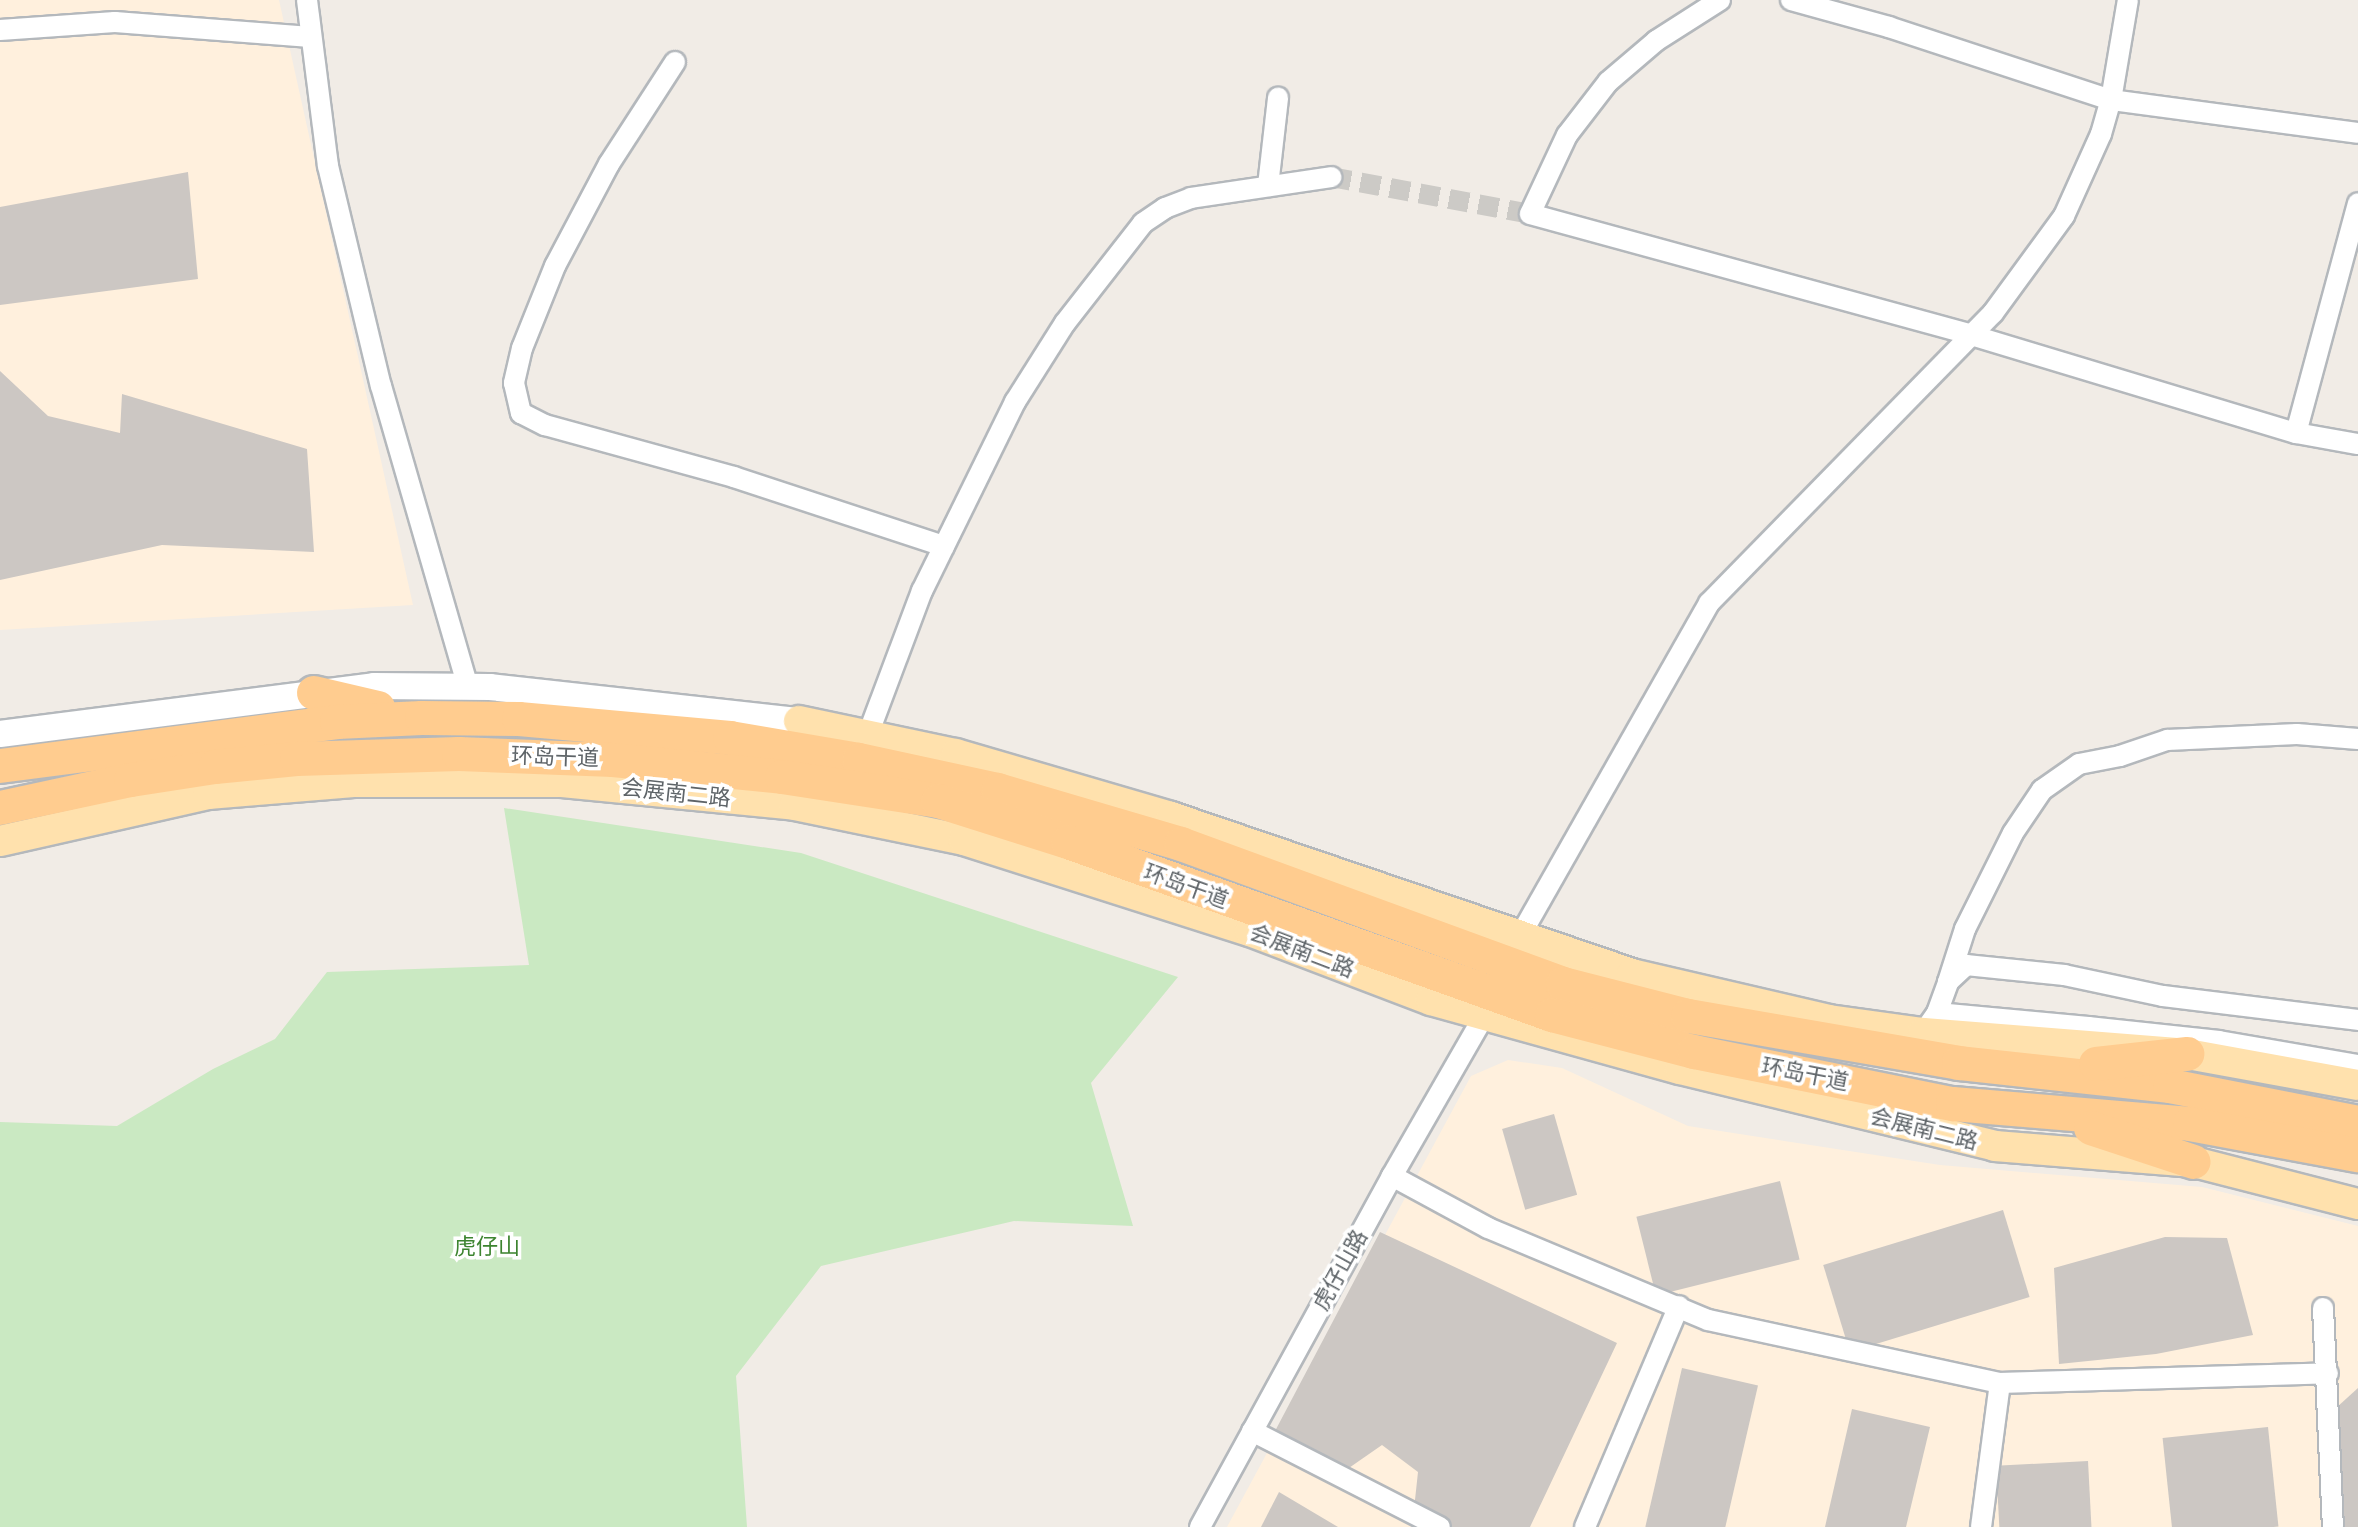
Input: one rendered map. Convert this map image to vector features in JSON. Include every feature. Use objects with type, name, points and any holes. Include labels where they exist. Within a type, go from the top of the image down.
[{"type":"highway","points":[[314,693],[422,718]]},
{"type":"highway","name":"环岛干道","points":[[0,766],[307,725],[422,718],[519,719],[863,748],[1181,844],[1565,985],[1688,1016],[1959,1063],[2170,1086],[2358,1123]]},
{"type":"highway","name":"环岛干道","points":[[0,808],[131,780],[215,767],[297,759],[444,754],[613,760],[813,782],[938,801],[1068,842],[1552,1015],[1694,1052],[1953,1104],[2190,1124],[2358,1155]]},
{"type":"highway","points":[[2036,1071],[2187,1054]]},
{"type":"highway","points":[[2038,1111],[2194,1162]]},
{"type":"main road","points":[[8,730],[108,722],[374,686],[468,687],[799,721],[863,748],[956,754],[1171,817],[1632,974],[1829,1020],[1930,1023],[2187,1054],[2358,1085]]},
{"type":"main road","name":"会展南二路","points":[[0,841],[208,794],[354,782],[562,782],[795,805],[964,840],[1250,931],[1484,1016],[1680,1069],[1995,1146],[2194,1162],[2358,1204]]},
{"type":"street","points":[[307,0],[328,166],[381,386],[468,687]]},
{"type":"street","points":[[1720,0],[1656,41],[1608,82],[1567,135],[1530,214],[1971,335],[2296,433],[2358,444]]},
{"type":"street","points":[[1791,0],[1889,27],[2111,100],[2358,133]]},
{"type":"street","points":[[1520,936],[1709,603],[1993,313],[2064,216],[2101,134],[2111,100],[2128,0]]},
{"type":"street","points":[[0,30],[115,22],[310,37]]},
{"type":"street","points":[[675,62],[609,164],[555,266],[522,348],[514,383],[521,413],[545,425],[734,477],[944,546]]},
{"type":"street","points":[[1268,186],[1278,98]]},
{"type":"street","points":[[863,748],[922,591],[1015,402],[1065,323],[1143,223],[1165,208],[1191,198],[1331,177]]},
{"type":"street","points":[[2296,433],[2358,203]]},
{"type":"street","points":[[2358,739],[2297,734],[2167,740],[2120,756],[2079,764],[2042,790],[2013,833],[1965,929],[1948,982],[1930,1023],[2219,1041],[2358,1065]]},
{"type":"street","points":[[1948,982],[1966,965],[2064,975],[2163,996],[2358,1020]]},
{"type":"street","name":"虎仔山路","points":[[1200,1527],[1392,1176],[1484,1016]]},
{"type":"street","points":[[1392,1176],[1488,1228],[1708,1320],[2000,1383],[2328,1373]]},
{"type":"street","points":[[1585,1527],[1679,1306]]},
{"type":"street","points":[[2323,1308],[2333,1527]]},
{"type":"street","points":[[1981,1527],[2000,1383]]},
{"type":"street","points":[[1252,1431],[1440,1527]]},
{"type":"shaded area","points":[[0,0],[279,0],[413,605],[0,630]]},
{"type":"shaded area","points":[[1508,1060],[1562,1068],[1688,1126],[1940,1165],[2202,1187],[2358,1226],[2358,1527],[1227,1527],[1471,1076]]},
{"type":"green space","name":"虎仔山","points":[[504,808],[801,853],[1178,977],[1091,1083],[1133,1226],[1014,1221],[821,1266],[736,1376],[747,1527],[0,1527],[0,1122],[117,1126],[213,1069],[275,1039],[327,972],[529,965]]},
{"type":"building","points":[[188,172],[198,279],[0,305],[0,207]]},
{"type":"building","points":[[0,371],[48,416],[120,433],[122,394],[307,449],[314,552],[162,545],[0,580]]},
{"type":"building","points":[[1554,1114],[1577,1195],[1525,1210],[1502,1129]]},
{"type":"building","points":[[1780,1181],[1800,1260],[1656,1295],[1636,1217]]},
{"type":"building","points":[[2003,1210],[2030,1297],[1850,1352],[1823,1265]]},
{"type":"building","points":[[1380,1232],[1617,1343],[1530,1527],[1449,1527],[1414,1509],[1418,1472],[1382,1445],[1346,1470],[1274,1433]]},
{"type":"building","points":[[2165,1237],[2227,1238],[2253,1335],[2156,1354],[2059,1364],[2054,1268]]},
{"type":"building","points":[[1682,1368],[1758,1386],[1725,1527],[1645,1527]]},
{"type":"building","points":[[2358,1388],[2358,1527],[2339,1527],[2336,1408]]},
{"type":"building","points":[[1852,1409],[1930,1427],[1906,1527],[1825,1527]]},
{"type":"building","points":[[2268,1427],[2278,1526],[2172,1527],[2163,1438]]},
{"type":"building","points":[[2088,1461],[2091,1527],[1999,1527],[1996,1466]]},
{"type":"building","points":[[1279,1492],[1338,1527],[1261,1527]]},
{"type":"tunnel","points":[[1331,177],[1530,214]]}]
